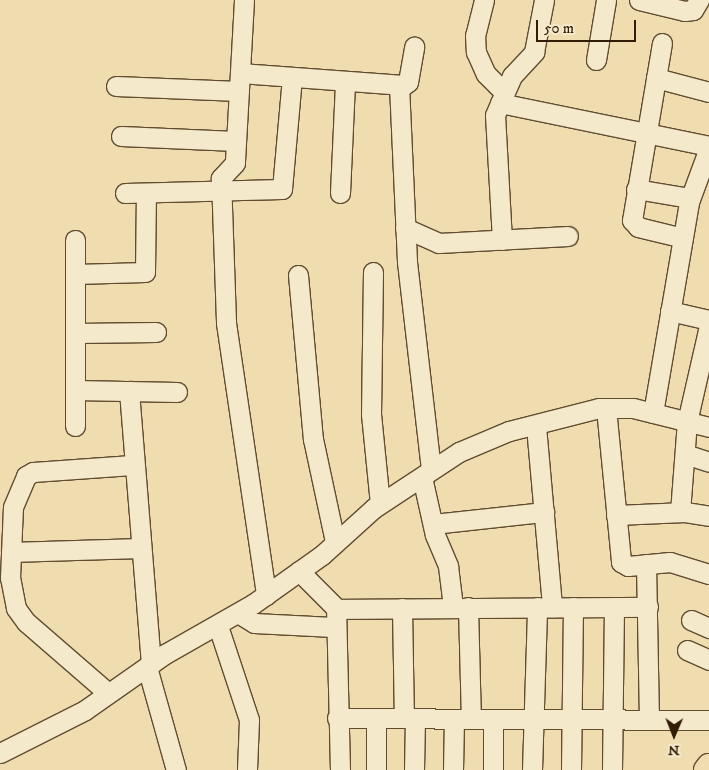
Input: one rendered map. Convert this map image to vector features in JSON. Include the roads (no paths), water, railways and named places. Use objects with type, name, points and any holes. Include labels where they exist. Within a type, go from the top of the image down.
[{"type":"main road","points":[[706,770],[709,766]]},
{"type":"street","points":[[244,0],[235,163],[222,176],[227,333],[266,595]]},
{"type":"street","points":[[484,0],[475,35],[476,52],[486,74],[502,97],[709,147],[690,198],[653,412]]},
{"type":"street","points":[[502,240],[495,128],[502,97],[515,72],[534,52],[544,0]]},
{"type":"street","points":[[596,60],[606,0]]},
{"type":"street","points":[[639,0],[700,9]]},
{"type":"street","points":[[662,43],[636,189],[634,225],[683,238]]},
{"type":"street","points":[[116,86],[240,82],[292,78],[400,84],[408,82],[414,48]]},
{"type":"street","points":[[125,193],[279,191],[285,186],[292,78]]},
{"type":"street","points":[[656,78],[709,92]]},
{"type":"street","points":[[340,193],[345,82]]},
{"type":"street","points":[[400,84],[405,228],[432,524],[448,566],[460,607],[462,719],[453,770]]},
{"type":"street","points":[[121,136],[236,141]]},
{"type":"street","points":[[636,189],[690,198]]},
{"type":"street","points":[[75,274],[145,272],[146,193]]},
{"type":"street","points":[[405,228],[439,243],[568,236]]},
{"type":"street","points":[[75,240],[75,426]]},
{"type":"street","points":[[373,272],[371,414],[380,504]]},
{"type":"street","points":[[298,275],[312,439],[335,542]]},
{"type":"street","points":[[670,311],[709,320]]},
{"type":"street","points":[[680,512],[687,422],[709,326]]},
{"type":"street","points":[[75,333],[156,332]]},
{"type":"street","points":[[75,390],[178,392]]},
{"type":"street","points":[[129,391],[132,465],[149,665],[176,770]]},
{"type":"street","points":[[606,408],[621,562],[646,564],[670,562],[709,574]]},
{"type":"street","points":[[0,753],[85,710],[149,665],[218,626],[266,595],[335,542],[380,504],[460,452],[536,426],[606,408],[653,412],[709,426]]},
{"type":"street","points":[[532,770],[534,719],[545,607],[544,512],[536,426]]},
{"type":"street","points":[[685,454],[709,462]]},
{"type":"street","points":[[108,693],[26,622],[16,608],[6,514],[18,491],[33,472],[132,465]]},
{"type":"street","points":[[432,524],[544,512]]},
{"type":"street","points":[[616,515],[680,512],[709,516]]},
{"type":"street","points":[[11,552],[140,548]]},
{"type":"street","points":[[646,564],[649,717]]},
{"type":"street","points":[[298,571],[335,618],[340,770]]},
{"type":"street","points":[[571,770],[572,607]]},
{"type":"street","points":[[612,770],[614,607]]},
{"type":"street","points":[[238,612],[254,623],[335,618],[402,608],[648,607]]},
{"type":"street","points":[[402,608],[414,770]]},
{"type":"street","points":[[690,620],[709,628]]},
{"type":"street","points":[[218,626],[249,720],[247,770]]},
{"type":"street","points":[[687,650],[709,660]]},
{"type":"street","points":[[337,718],[570,720],[613,716],[709,720]]},
{"type":"street","points":[[376,718],[376,770]]},
{"type":"street","points":[[493,719],[493,770]]}]
